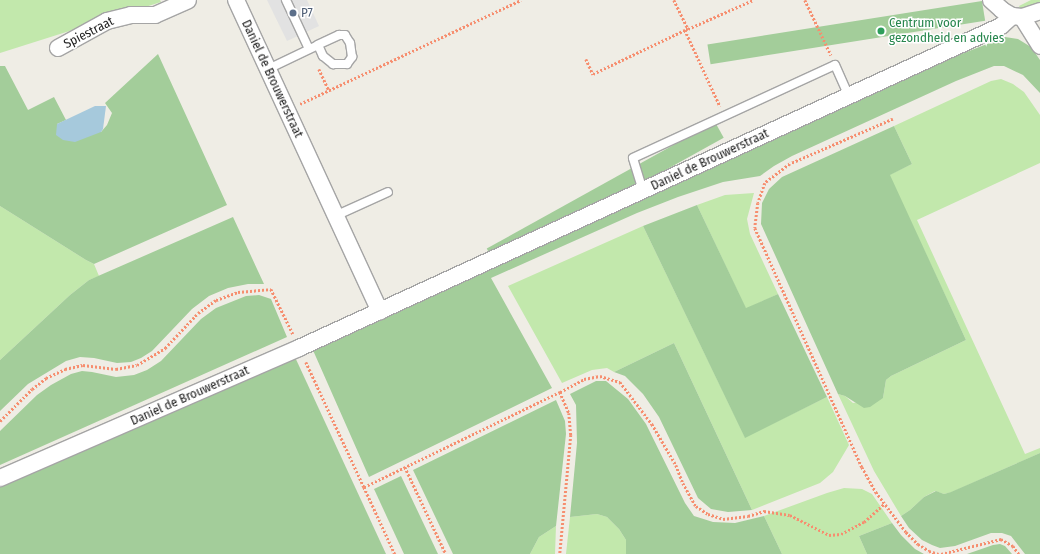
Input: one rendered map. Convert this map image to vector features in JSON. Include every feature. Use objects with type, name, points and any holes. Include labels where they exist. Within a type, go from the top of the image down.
[{"type":"street","name":"Spiestraat","points":[[58,48],[107,21],[131,15],[155,15],[188,0]]},
{"type":"street","name":"Daniel de Brouwerstraat","points":[[236,0],[380,311]]},
{"type":"street","points":[[991,0],[1002,10],[1017,16],[1040,46]]},
{"type":"street","name":"Daniel de Brouwerstraat","points":[[0,478],[299,348],[1001,26],[1017,16],[1040,11]]},
{"type":"lane","points":[[286,0],[310,49]]},
{"type":"lane","points":[[268,69],[318,45]]},
{"type":"lane","points":[[643,190],[633,158],[835,65],[849,96]]},
{"type":"lane","points":[[335,216],[388,192]]},
{"type":"path","points":[[286,110],[521,0]]},
{"type":"path","points":[[674,0],[724,116]]},
{"type":"path","points":[[586,59],[593,74],[753,0]]},
{"type":"path","points":[[806,0],[835,65]]},
{"type":"path","points":[[893,119],[790,164],[765,183],[758,204],[755,228],[862,466],[885,504],[906,532],[918,544],[929,551],[940,554],[1001,539],[1013,546],[1019,554]]},
{"type":"path","points":[[0,421],[32,389],[46,378],[66,369],[83,365],[116,369],[137,364],[165,348],[198,313],[216,300],[238,292],[272,289],[395,554]]},
{"type":"path","points":[[364,487],[584,379],[600,376],[620,382],[652,424],[676,465],[683,483],[696,506],[708,514],[723,519],[748,516],[764,511],[790,515],[829,535],[841,534],[864,522],[885,504]]},
{"type":"path","points":[[560,392],[569,413],[571,435],[560,554]]},
{"type":"path","points":[[405,467],[446,554]]},
{"type":"green space","points":[[0,0],[160,0],[161,2],[0,53]]},
{"type":"green space","points":[[1031,0],[1040,0],[1040,5],[1021,10],[1019,6]]},
{"type":"green space","points":[[982,1],[985,21],[711,64],[707,44]]},
{"type":"green space","points":[[1005,37],[1018,39],[1031,47],[1040,60],[1040,93],[1023,75],[1004,66],[994,66],[956,81],[792,156],[760,176],[723,182],[678,197],[637,213],[491,278],[552,388],[369,477],[312,348],[946,60]]},
{"type":"green space","points":[[158,54],[227,205],[94,264],[0,206],[0,66],[5,66],[28,110],[54,97],[66,120],[57,124],[101,132],[107,125],[112,113],[105,103]]},
{"type":"green space","points":[[1001,79],[1013,84],[1024,92],[1040,115],[1040,163],[917,220],[1025,454],[1040,448],[1040,453],[952,492],[944,494],[935,491],[924,497],[901,516],[874,471],[838,394],[845,396],[853,403],[883,398],[886,380],[891,376],[966,340],[889,175],[912,164],[894,126],[991,81]]},
{"type":"green space","points":[[715,122],[724,138],[495,264],[487,249]]},
{"type":"green space","points":[[894,126],[912,164],[890,175],[966,340],[891,376],[886,380],[883,398],[870,407],[864,408],[845,396],[838,394],[761,224],[762,203],[769,189],[782,177]]},
{"type":"green space","points":[[754,193],[747,219],[750,234],[778,294],[746,309],[697,205],[725,195]]},
{"type":"green space","points":[[697,205],[746,308],[778,294],[827,397],[745,438],[643,226]]},
{"type":"green space","points":[[0,206],[94,264],[99,276],[89,280],[70,295],[0,360]]},
{"type":"green space","points":[[233,217],[264,284],[248,284],[228,288],[209,296],[192,309],[152,351],[131,362],[117,363],[94,358],[80,357],[66,361],[28,384],[0,411],[0,360],[70,295],[89,280]]},
{"type":"green space","points":[[643,226],[745,437],[827,397],[849,445],[833,472],[820,483],[752,510],[674,343],[614,372],[607,368],[592,370],[562,383],[508,286]]},
{"type":"green space","points":[[259,295],[271,299],[287,337],[0,465],[0,431],[37,395],[51,385],[71,374],[82,371],[116,377],[134,375],[147,370],[161,361],[201,319],[216,308],[246,296]]},
{"type":"green space","points":[[674,343],[752,510],[728,512],[711,509],[698,498],[659,417],[643,394],[625,376],[614,372]]},
{"type":"green space","points":[[294,355],[386,554],[0,554],[0,487]]},
{"type":"green space","points":[[596,381],[606,381],[628,399],[646,424],[685,503],[694,516],[713,522],[735,523],[764,516],[782,554],[626,554],[626,540],[619,529],[607,517],[597,514],[570,517],[577,443],[576,405],[570,394]]},
{"type":"green space","points":[[556,400],[565,421],[566,434],[556,526],[539,537],[530,554],[453,554],[413,470]]},
{"type":"green space","points":[[1040,453],[1040,554],[1025,554],[1011,536],[1002,533],[991,533],[955,546],[940,548],[922,540],[909,528],[901,516],[924,497],[936,491],[944,494],[951,492]]},
{"type":"green space","points":[[401,476],[438,554],[404,554],[374,489]]},
{"type":"green space","points":[[844,488],[862,489],[872,494],[892,523],[859,536],[867,554],[782,554],[764,516]]},
{"type":"green space","points":[[597,514],[607,517],[619,529],[626,540],[626,554],[566,554],[570,517]]},
{"type":"green space","points":[[892,523],[901,535],[915,549],[924,554],[867,554],[859,536]]},
{"type":"green space","points":[[556,526],[555,554],[530,554],[539,537]]},
{"type":"green space","points":[[1000,544],[1005,546],[1012,554],[967,554],[993,545]]},
{"type":"shaded area","name":"P7","points":[[267,0],[307,0],[319,26],[287,41]]},
{"type":"water","points":[[95,106],[106,106],[103,129],[101,132],[75,142],[63,140],[56,135],[57,124]]},
{"type":"place","name":"P7","points":[[293,13]]},
{"type":"place","name":"Centrum voor gezondheid en advies","points":[[881,31]]}]
